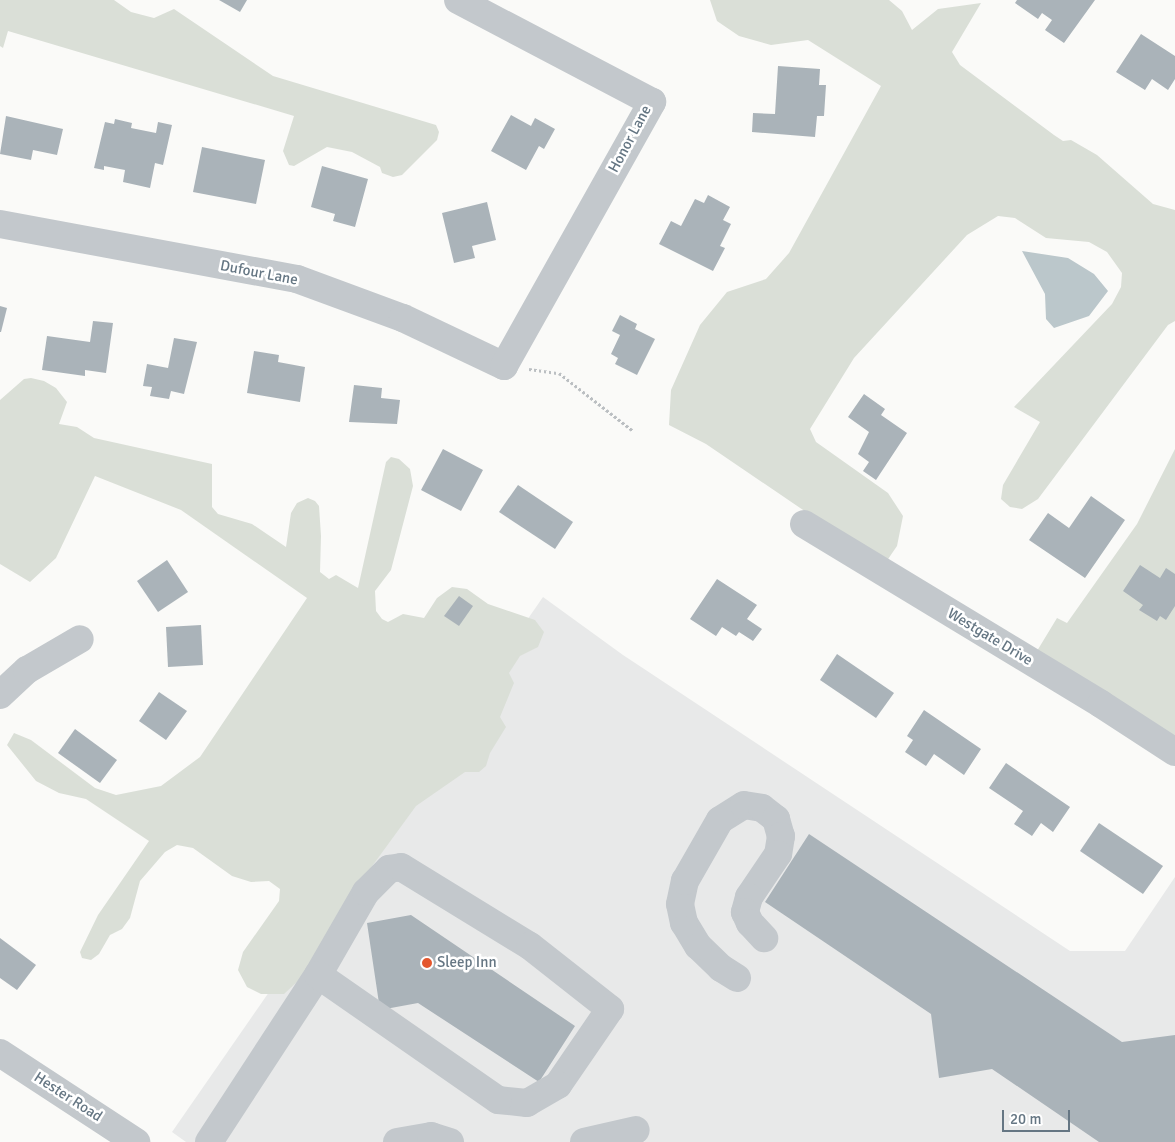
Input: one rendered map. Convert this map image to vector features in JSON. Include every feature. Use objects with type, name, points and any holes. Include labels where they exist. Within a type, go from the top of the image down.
[{"type":"street","name":"Honor Lane","points":[[458,0],[652,102],[504,366]]},
{"type":"street","name":"Dufour Lane","points":[[0,224],[296,279],[403,318],[504,366]]},
{"type":"street","name":"Westgate Drive","points":[[804,524],[1101,704],[1175,752]]},
{"type":"street","points":[[0,695],[27,670],[80,639]]},
{"type":"street","points":[[737,978],[721,968],[698,946],[684,923],[680,904],[685,881],[720,820],[744,805],[762,808],[776,819],[780,836],[778,854],[749,897],[745,912],[750,923],[764,938]]},
{"type":"street","points":[[208,1142],[318,975],[378,877],[390,869],[402,866],[530,946],[610,1009],[558,1085],[527,1103],[498,1100],[318,975]]},
{"type":"street","name":"Hester Road","points":[[0,1052],[136,1142]]},
{"type":"street","points":[[584,1142],[636,1130]]},
{"type":"street","points":[[397,1142],[431,1136],[450,1142]]},
{"type":"path","points":[[504,366],[559,373],[632,430]]},
{"type":"shaded area","points":[[0,0],[114,0],[131,12],[154,18],[174,9],[273,76],[436,125],[439,132],[437,140],[402,175],[393,177],[382,173],[380,167],[352,152],[327,147],[294,166],[289,165],[283,151],[294,116],[8,31],[3,48],[0,46]]},
{"type":"shaded area","points":[[710,0],[889,0],[902,11],[912,30],[938,9],[981,3],[952,52],[960,65],[1063,141],[1071,140],[1097,155],[1153,204],[1175,210],[1175,321],[1168,325],[1038,499],[1022,509],[1010,507],[1001,499],[1003,485],[1040,422],[1014,407],[1112,304],[1121,287],[1122,273],[1107,252],[1089,242],[1046,238],[1015,218],[998,216],[967,235],[854,358],[810,429],[816,442],[888,493],[903,516],[897,546],[884,565],[706,444],[669,425],[671,390],[700,325],[727,292],[766,279],[789,253],[881,86],[808,40],[771,45],[739,36],[717,21]]},
{"type":"shaded area","points":[[1022,251],[1068,258],[1094,274],[1108,291],[1089,316],[1054,328],[1046,319],[1045,294]]},
{"type":"shaded area","points":[[31,378],[44,381],[56,388],[67,402],[59,424],[77,427],[94,438],[212,464],[212,507],[218,514],[252,524],[286,547],[291,513],[297,503],[308,498],[315,501],[319,506],[321,536],[320,572],[329,579],[336,575],[358,588],[386,462],[391,457],[399,459],[410,469],[413,486],[391,570],[375,591],[376,611],[382,619],[388,622],[403,614],[424,618],[437,598],[452,587],[467,589],[488,604],[535,620],[544,632],[538,647],[520,656],[509,673],[514,683],[500,717],[506,727],[490,753],[486,766],[479,772],[465,772],[416,806],[370,869],[312,968],[284,994],[261,994],[247,987],[238,970],[243,952],[279,901],[280,889],[269,881],[251,882],[232,876],[193,848],[177,845],[165,852],[140,881],[130,918],[122,929],[110,935],[99,954],[91,960],[82,958],[80,952],[98,915],[149,841],[86,799],[59,793],[36,781],[7,745],[14,733],[31,740],[95,788],[116,795],[161,786],[200,757],[307,598],[181,510],[95,476],[56,558],[30,582],[0,564],[0,400],[24,379]]},
{"type":"shaded area","points":[[1175,449],[1175,737],[1037,651],[1057,618],[1067,623],[1137,524]]},
{"type":"shaded area","points":[[543,597],[623,655],[1070,951],[1125,951],[1175,877],[1175,1142],[186,1142],[172,1132]]},
{"type":"building","points":[[219,0],[247,0],[240,12]]},
{"type":"building","points":[[1017,0],[1095,0],[1064,43],[1045,30],[1052,20],[1042,13],[1038,19],[1015,3]]},
{"type":"building","points":[[1141,34],[1175,56],[1175,79],[1168,90],[1152,79],[1145,90],[1116,72]]},
{"type":"building","points":[[778,66],[820,69],[819,85],[826,85],[824,116],[817,116],[815,137],[752,132],[753,113],[775,114]]},
{"type":"building","points":[[511,115],[531,126],[535,118],[555,129],[544,149],[539,146],[526,170],[491,151]]},
{"type":"building","points":[[6,116],[63,129],[57,155],[33,150],[31,160],[0,154]]},
{"type":"building","points":[[115,119],[132,123],[131,128],[156,133],[158,122],[172,125],[163,165],[155,163],[150,188],[123,182],[125,170],[104,166],[104,170],[94,168],[105,122],[114,124]]},
{"type":"building","points":[[202,147],[265,160],[256,204],[193,192]]},
{"type":"building","points":[[322,166],[368,179],[355,227],[333,221],[335,214],[311,207]]},
{"type":"building","points":[[708,195],[730,207],[723,220],[731,224],[720,246],[725,248],[713,271],[659,244],[671,221],[681,226],[695,199],[704,203]]},
{"type":"building","points":[[487,202],[496,240],[472,246],[475,258],[454,263],[442,213]]},
{"type":"building","points":[[0,306],[7,308],[1,332],[0,332]]},
{"type":"building","points":[[620,315],[637,324],[635,329],[655,339],[637,375],[615,364],[618,358],[611,354],[620,335],[612,331]]},
{"type":"building","points":[[93,321],[113,323],[106,373],[85,370],[85,376],[42,370],[47,336],[90,342]]},
{"type":"building","points":[[174,338],[197,342],[184,394],[171,391],[169,399],[150,396],[152,387],[143,386],[147,364],[168,368]]},
{"type":"building","points":[[254,351],[279,355],[278,362],[305,367],[300,402],[247,393]]},
{"type":"building","points":[[354,385],[382,388],[381,398],[400,400],[397,424],[349,422]]},
{"type":"building","points":[[864,394],[885,409],[881,415],[907,433],[876,480],[863,471],[869,462],[858,454],[869,432],[848,417]]},
{"type":"building","points":[[443,449],[483,470],[461,511],[421,490]]},
{"type":"building","points":[[518,485],[573,522],[555,549],[499,512]]},
{"type":"building","points":[[1091,496],[1125,520],[1085,578],[1029,540],[1048,513],[1069,528]]},
{"type":"building","points":[[167,560],[188,592],[158,612],[137,581]]},
{"type":"building","points":[[1140,565],[1160,578],[1166,568],[1175,574],[1175,606],[1166,620],[1160,616],[1157,621],[1139,610],[1143,605],[1123,591]]},
{"type":"building","points":[[717,579],[757,605],[747,619],[762,629],[753,641],[739,632],[736,636],[722,627],[716,636],[690,619]]},
{"type":"building","points":[[459,596],[473,606],[459,626],[444,616]]},
{"type":"building","points":[[201,625],[203,665],[168,667],[166,627]]},
{"type":"building","points":[[837,654],[894,693],[876,718],[820,680]]},
{"type":"building","points":[[159,692],[187,711],[166,740],[139,721]]},
{"type":"building","points":[[924,710],[981,749],[964,775],[934,754],[926,766],[905,752],[913,740],[907,736]]},
{"type":"building","points":[[75,729],[117,760],[100,783],[58,753]]},
{"type":"building","points":[[1006,763],[1070,807],[1053,832],[1041,823],[1032,836],[1014,824],[1023,811],[989,788]]},
{"type":"building","points":[[1099,823],[1163,866],[1143,894],[1080,851]]},
{"type":"building","points":[[809,834],[1122,1042],[1175,1035],[1175,1142],[1099,1142],[992,1069],[939,1078],[931,1014],[765,902]]},
{"type":"building","name":"Sleep Inn","points":[[411,915],[575,1026],[539,1082],[418,1003],[380,1010],[367,923]]},
{"type":"building","points":[[0,938],[36,965],[17,990],[0,978]]},
{"type":"place","name":"Sleep Inn","points":[[427,963]]}]
